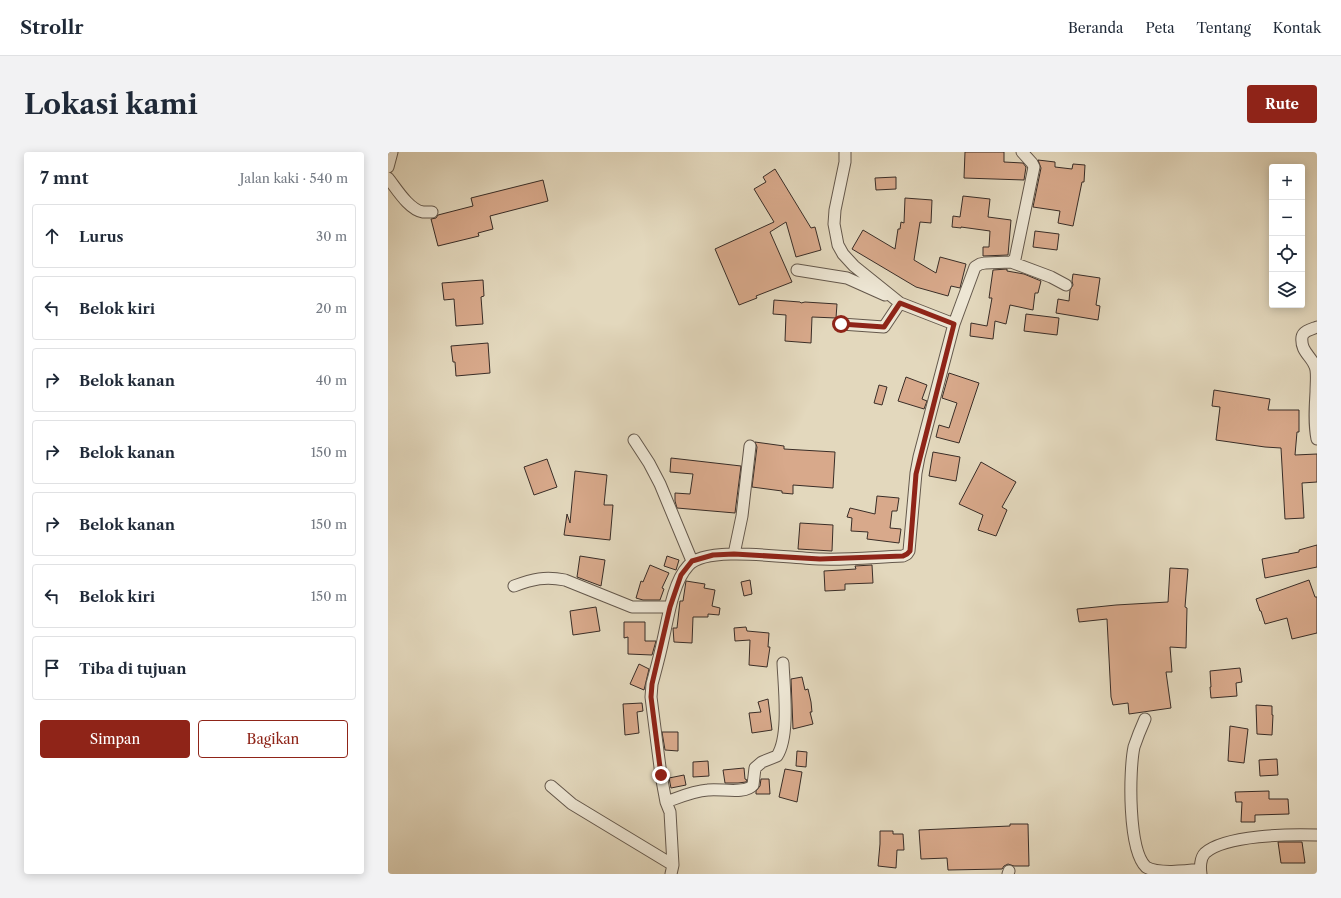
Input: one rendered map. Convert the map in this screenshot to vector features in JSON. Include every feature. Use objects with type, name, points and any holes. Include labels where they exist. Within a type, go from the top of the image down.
[{"type":"street","points":[[388,167],[392,152]]},
{"type":"street","points":[[846,152],[834,210],[834,224],[838,245],[847,260],[898,301]]},
{"type":"street","points":[[1011,262],[1015,259],[1034,167],[1022,152]]},
{"type":"street","points":[[388,178],[410,205],[423,212],[432,212]]},
{"type":"street","points":[[672,869],[670,812],[666,802],[661,775],[651,697],[652,684],[670,607],[681,575],[692,561],[713,555],[734,554],[820,559],[903,556],[907,554],[910,551],[916,474],[954,324],[975,267],[985,263],[1011,262],[1051,277],[1066,285]]},
{"type":"street","points":[[797,270],[847,278],[954,324]]},
{"type":"street","points":[[841,324],[884,327],[898,301]]},
{"type":"street","points":[[1317,327],[1303,334],[1302,338],[1305,352],[1314,363],[1316,372],[1314,417],[1317,439]]},
{"type":"street","points":[[634,440],[649,463],[660,484],[692,561]]},
{"type":"street","points":[[734,554],[742,516],[750,446]]},
{"type":"street","points":[[514,586],[545,577],[554,578],[565,580],[632,607],[670,607]]},
{"type":"street","points":[[666,802],[692,792],[709,790],[747,790],[753,785],[755,768],[762,762],[777,756],[783,743],[785,704],[783,663]]},
{"type":"street","points":[[1145,719],[1134,747],[1131,777],[1134,839],[1141,861],[1146,868],[1162,873],[1200,872],[1201,861],[1204,854],[1218,846],[1232,841],[1270,836],[1317,836]]},
{"type":"street","points":[[551,786],[572,804],[672,869]]},
{"type":"building","points":[[965,152],[1004,152],[1004,162],[1023,163],[1026,167],[1024,180],[964,178]]},
{"type":"building","points":[[1038,160],[1055,162],[1055,167],[1072,169],[1073,164],[1085,165],[1084,182],[1082,182],[1073,226],[1058,223],[1060,211],[1033,207],[1041,168]]},
{"type":"building","points":[[775,169],[811,228],[815,227],[821,250],[796,257],[786,222],[770,232],[792,282],[756,296],[757,298],[739,305],[715,249],[774,222],[754,189],[766,182],[763,177]]},
{"type":"building","points":[[896,177],[896,189],[876,190],[875,178]]},
{"type":"building","points":[[543,180],[548,201],[490,216],[493,229],[478,233],[479,236],[438,246],[431,219],[436,218],[438,215],[473,206],[471,198]]},
{"type":"building","points":[[963,196],[990,199],[988,217],[1011,220],[1008,255],[983,256],[983,247],[989,247],[990,231],[952,227],[953,216],[960,217]]},
{"type":"building","points":[[905,198],[932,200],[931,223],[920,222],[914,260],[936,273],[940,257],[966,264],[960,288],[951,286],[948,296],[916,287],[852,249],[863,230],[895,249],[898,229],[900,229],[901,222],[904,223]]},
{"type":"building","points":[[1035,231],[1059,234],[1057,250],[1033,247]]},
{"type":"building","points":[[1007,269],[1007,271],[1024,274],[1041,281],[1038,293],[1035,293],[1033,310],[1010,305],[1006,324],[995,321],[993,339],[970,336],[971,323],[987,326],[992,298],[989,298],[993,270]]},
{"type":"building","points":[[1073,274],[1100,278],[1096,305],[1100,306],[1098,320],[1056,313],[1058,299],[1069,301],[1070,290],[1073,285]]},
{"type":"building","points":[[483,280],[484,296],[481,297],[483,324],[456,326],[454,299],[444,300],[442,283]]},
{"type":"building","points":[[774,300],[801,303],[837,304],[836,318],[812,317],[811,343],[785,341],[786,315],[773,314]]},
{"type":"building","points":[[1026,314],[1059,318],[1057,335],[1024,331]]},
{"type":"building","points":[[488,343],[490,373],[456,376],[455,362],[453,362],[451,346]]},
{"type":"building","points":[[949,373],[979,383],[959,443],[936,437],[939,425],[949,428],[957,403],[942,398]]},
{"type":"building","points":[[906,377],[927,385],[922,399],[927,401],[924,409],[898,401]]},
{"type":"building","points":[[879,385],[887,387],[882,405],[874,403]]},
{"type":"building","points":[[1214,390],[1270,399],[1268,410],[1299,410],[1299,432],[1297,432],[1295,455],[1317,454],[1317,482],[1302,483],[1304,518],[1285,519],[1281,448],[1216,440],[1220,407],[1212,406]]},
{"type":"building","points":[[755,442],[784,446],[784,449],[835,452],[833,488],[793,485],[793,494],[752,487],[757,447]]},
{"type":"building","points":[[933,452],[960,457],[956,481],[929,476]]},
{"type":"building","points":[[671,458],[741,466],[735,513],[677,508],[675,493],[690,494],[693,474],[670,472]]},
{"type":"building","points":[[547,459],[557,487],[534,495],[524,467]]},
{"type":"building","points":[[981,462],[1016,482],[1002,507],[1007,510],[996,536],[978,530],[983,515],[959,504]]},
{"type":"building","points":[[575,471],[607,475],[604,505],[613,505],[610,540],[564,535],[567,514],[570,523]]},
{"type":"building","points":[[877,496],[899,498],[897,511],[892,511],[890,528],[901,529],[899,543],[867,539],[868,532],[851,531],[852,518],[847,517],[850,508],[875,514]]},
{"type":"building","points":[[800,523],[833,525],[832,551],[798,549]]},
{"type":"building","points":[[1317,545],[1317,567],[1265,578],[1262,559],[1299,552],[1299,550]]},
{"type":"building","points":[[580,556],[605,560],[601,586],[577,577]]},
{"type":"building","points":[[667,556],[679,560],[676,570],[664,566]]},
{"type":"building","points":[[650,565],[669,573],[662,588],[664,589],[660,600],[643,600],[636,598],[641,581],[643,582]]},
{"type":"building","points":[[872,565],[873,583],[845,584],[845,590],[825,591],[824,571],[856,569],[855,566]]},
{"type":"building","points":[[1170,568],[1188,569],[1185,607],[1187,608],[1186,648],[1170,647],[1172,672],[1166,672],[1171,708],[1129,714],[1128,703],[1113,705],[1111,697],[1107,619],[1079,622],[1077,609],[1168,602]]},
{"type":"building","points":[[750,580],[752,594],[744,596],[741,582]]},
{"type":"building","points":[[1309,580],[1315,597],[1317,597],[1317,633],[1292,639],[1287,618],[1265,624],[1256,599]]},
{"type":"building","points":[[686,581],[705,584],[704,588],[715,590],[712,606],[720,608],[719,615],[708,614],[708,617],[693,617],[692,643],[674,642],[673,628],[677,628],[680,601],[683,601]]},
{"type":"building","points":[[596,607],[600,631],[573,635],[570,611]]},
{"type":"building","points":[[624,622],[645,622],[645,641],[656,641],[652,655],[628,654],[628,637],[624,638]]},
{"type":"building","points":[[746,627],[747,631],[769,633],[768,647],[770,647],[767,667],[749,665],[750,640],[735,641],[734,628]]},
{"type":"building","points":[[639,664],[649,669],[644,690],[630,684]]},
{"type":"building","points":[[1240,668],[1242,682],[1236,683],[1237,696],[1211,698],[1210,671]]},
{"type":"building","points":[[802,677],[805,690],[808,689],[812,712],[810,712],[813,724],[793,729],[791,679]]},
{"type":"building","points":[[768,699],[772,730],[752,733],[749,713],[761,712],[758,702]]},
{"type":"building","points":[[642,703],[643,711],[637,712],[639,733],[625,735],[623,704]]},
{"type":"building","points":[[1256,705],[1272,706],[1272,735],[1257,734]]},
{"type":"building","points":[[1230,726],[1248,729],[1244,763],[1228,761]]},
{"type":"building","points":[[662,732],[678,732],[678,751],[665,750]]},
{"type":"building","points":[[797,751],[807,752],[806,767],[796,766]]},
{"type":"building","points":[[1277,759],[1278,775],[1260,776],[1259,760]]},
{"type":"building","points":[[708,761],[709,776],[693,777],[693,762]]},
{"type":"building","points":[[744,768],[745,779],[747,780],[746,782],[725,783],[723,770]]},
{"type":"building","points":[[785,769],[802,772],[797,802],[779,797]]},
{"type":"building","points":[[684,775],[686,785],[671,788],[669,778]]},
{"type":"building","points":[[761,779],[769,779],[770,794],[756,794],[756,791],[760,786]]},
{"type":"building","points":[[1269,791],[1269,799],[1288,799],[1289,814],[1255,815],[1255,822],[1241,822],[1242,802],[1236,802],[1235,792]]},
{"type":"building","points":[[1010,824],[1028,824],[1029,866],[1014,866],[1008,864],[1002,869],[948,870],[947,858],[921,859],[919,830],[1010,826]]},
{"type":"building","points":[[880,831],[893,831],[893,834],[903,834],[904,850],[897,850],[896,868],[878,866]]},
{"type":"building","points":[[1278,842],[1302,842],[1305,863],[1281,863]]},
{"type":"route","points":[[661,775],[651,697],[652,684],[670,607],[681,575],[692,561],[713,555],[734,554],[847,559],[903,556],[910,551],[916,474],[919,457],[954,324],[900,303],[887,325],[884,327],[880,328],[841,324]]}]
